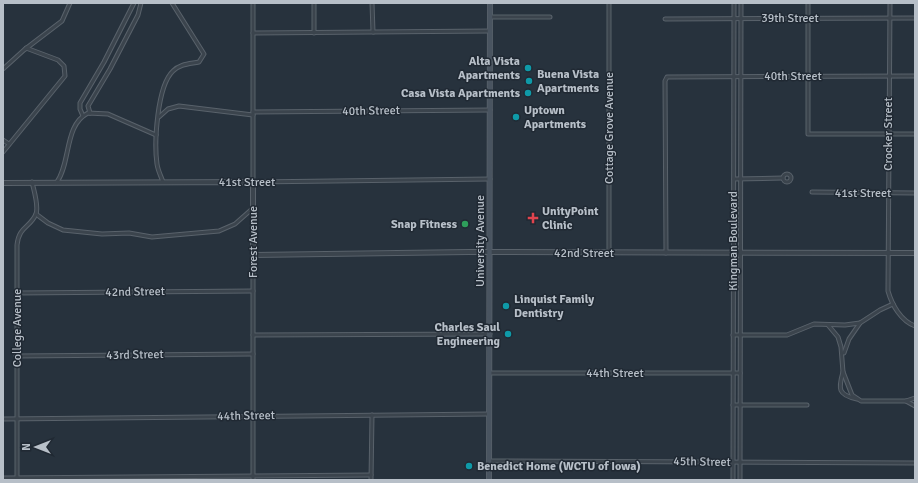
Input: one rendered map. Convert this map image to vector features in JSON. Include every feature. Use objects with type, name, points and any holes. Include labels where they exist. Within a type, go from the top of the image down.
[{"type":"main road","name":"University Avenue","points":[[489,480],[490,3]]},
{"type":"street","points":[[3,69],[26,48],[62,21],[70,3]]},
{"type":"street","points":[[83,116],[80,109],[80,103],[104,62],[134,3]]},
{"type":"street","points":[[90,113],[88,106],[110,69],[138,15],[141,3]]},
{"type":"street","points":[[163,182],[157,164],[156,135],[164,85],[168,76],[177,67],[201,60],[204,54],[172,3]]},
{"type":"street","name":"Forest Avenue","points":[[253,3],[253,478]]},
{"type":"street","points":[[314,3],[314,33]]},
{"type":"street","points":[[372,3],[373,32]]},
{"type":"street","name":"Cottage Grove Avenue","points":[[609,3],[609,253]]},
{"type":"street","name":"Kingman Boulevard","points":[[733,480],[734,3]]},
{"type":"street","name":"Kingman Boulevard","points":[[740,480],[741,3]]},
{"type":"street","points":[[808,3],[807,133],[809,135],[915,134]]},
{"type":"street","name":"Crocker Street","points":[[890,3],[888,291],[893,304],[904,319],[915,326]]},
{"type":"street","points":[[490,17],[550,18]]},
{"type":"street","name":"39th Street","points":[[666,19],[915,18]]},
{"type":"street","points":[[253,33],[490,31]]},
{"type":"street","points":[[3,152],[62,81],[66,74],[64,66],[58,60],[26,48]]},
{"type":"street","name":"40th Street","points":[[666,253],[665,81],[667,77],[672,75],[915,76]]},
{"type":"street","name":"40th Street","points":[[158,117],[168,109],[179,106],[253,113],[490,110]]},
{"type":"street","points":[[57,182],[62,174],[74,129],[77,122],[83,116],[90,113],[108,114],[156,135]]},
{"type":"street","points":[[3,140],[9,144]]},
{"type":"street","points":[[734,179],[783,178]]},
{"type":"street","name":"41st Street","points":[[3,183],[490,180]]},
{"type":"street","points":[[32,182],[37,209],[36,214],[48,223],[63,230],[102,234],[129,233],[152,237],[219,231],[235,224],[252,209]]},
{"type":"street","name":"41st Street","points":[[812,192],[915,193]]},
{"type":"street","name":"College Avenue","points":[[17,479],[16,356],[18,238],[19,232],[36,214]]},
{"type":"street","name":"42nd Street","points":[[253,255],[490,252],[915,253]]},
{"type":"street","name":"42nd Street","points":[[17,293],[253,291]]},
{"type":"street","points":[[843,355],[849,339],[860,324],[880,310],[893,304]]},
{"type":"street","points":[[733,335],[787,335],[814,324],[860,324]]},
{"type":"street","points":[[828,325],[838,337],[843,355],[843,372],[840,391],[847,397],[858,400],[906,401],[915,398]]},
{"type":"street","points":[[253,335],[490,334]]},
{"type":"street","name":"43rd Street","points":[[16,356],[254,354]]},
{"type":"street","name":"44th Street","points":[[490,373],[740,372]]},
{"type":"street","points":[[843,372],[852,395],[858,400]]},
{"type":"street","points":[[906,401],[915,406]]},
{"type":"street","points":[[733,405],[807,405]]},
{"type":"street","name":"44th Street","points":[[3,419],[490,414]]},
{"type":"street","points":[[371,480],[372,415]]},
{"type":"street","name":"45th Street","points":[[489,461],[915,463]]},
{"type":"street","points":[[3,478],[253,478],[371,475]]},
{"type":"place","name":"Alta Vista Apartments","points":[[528,68]]},
{"type":"place","name":"Buena Vista Apartments","points":[[529,81]]},
{"type":"place","name":"Casa Vista Apartments","points":[[528,93]]},
{"type":"place","name":"Uptown Apartments","points":[[516,117]]},
{"type":"place","name":"UnityPoint Clinic","points":[[533,218]]},
{"type":"place","name":"Snap Fitness","points":[[465,224]]},
{"type":"place","name":"Linquist Family Dentistry","points":[[506,306]]},
{"type":"place","name":"Charles Saul Engineering","points":[[508,334]]},
{"type":"place","name":"Benedict Home (WCTU of Iowa)","points":[[469,466]]}]
